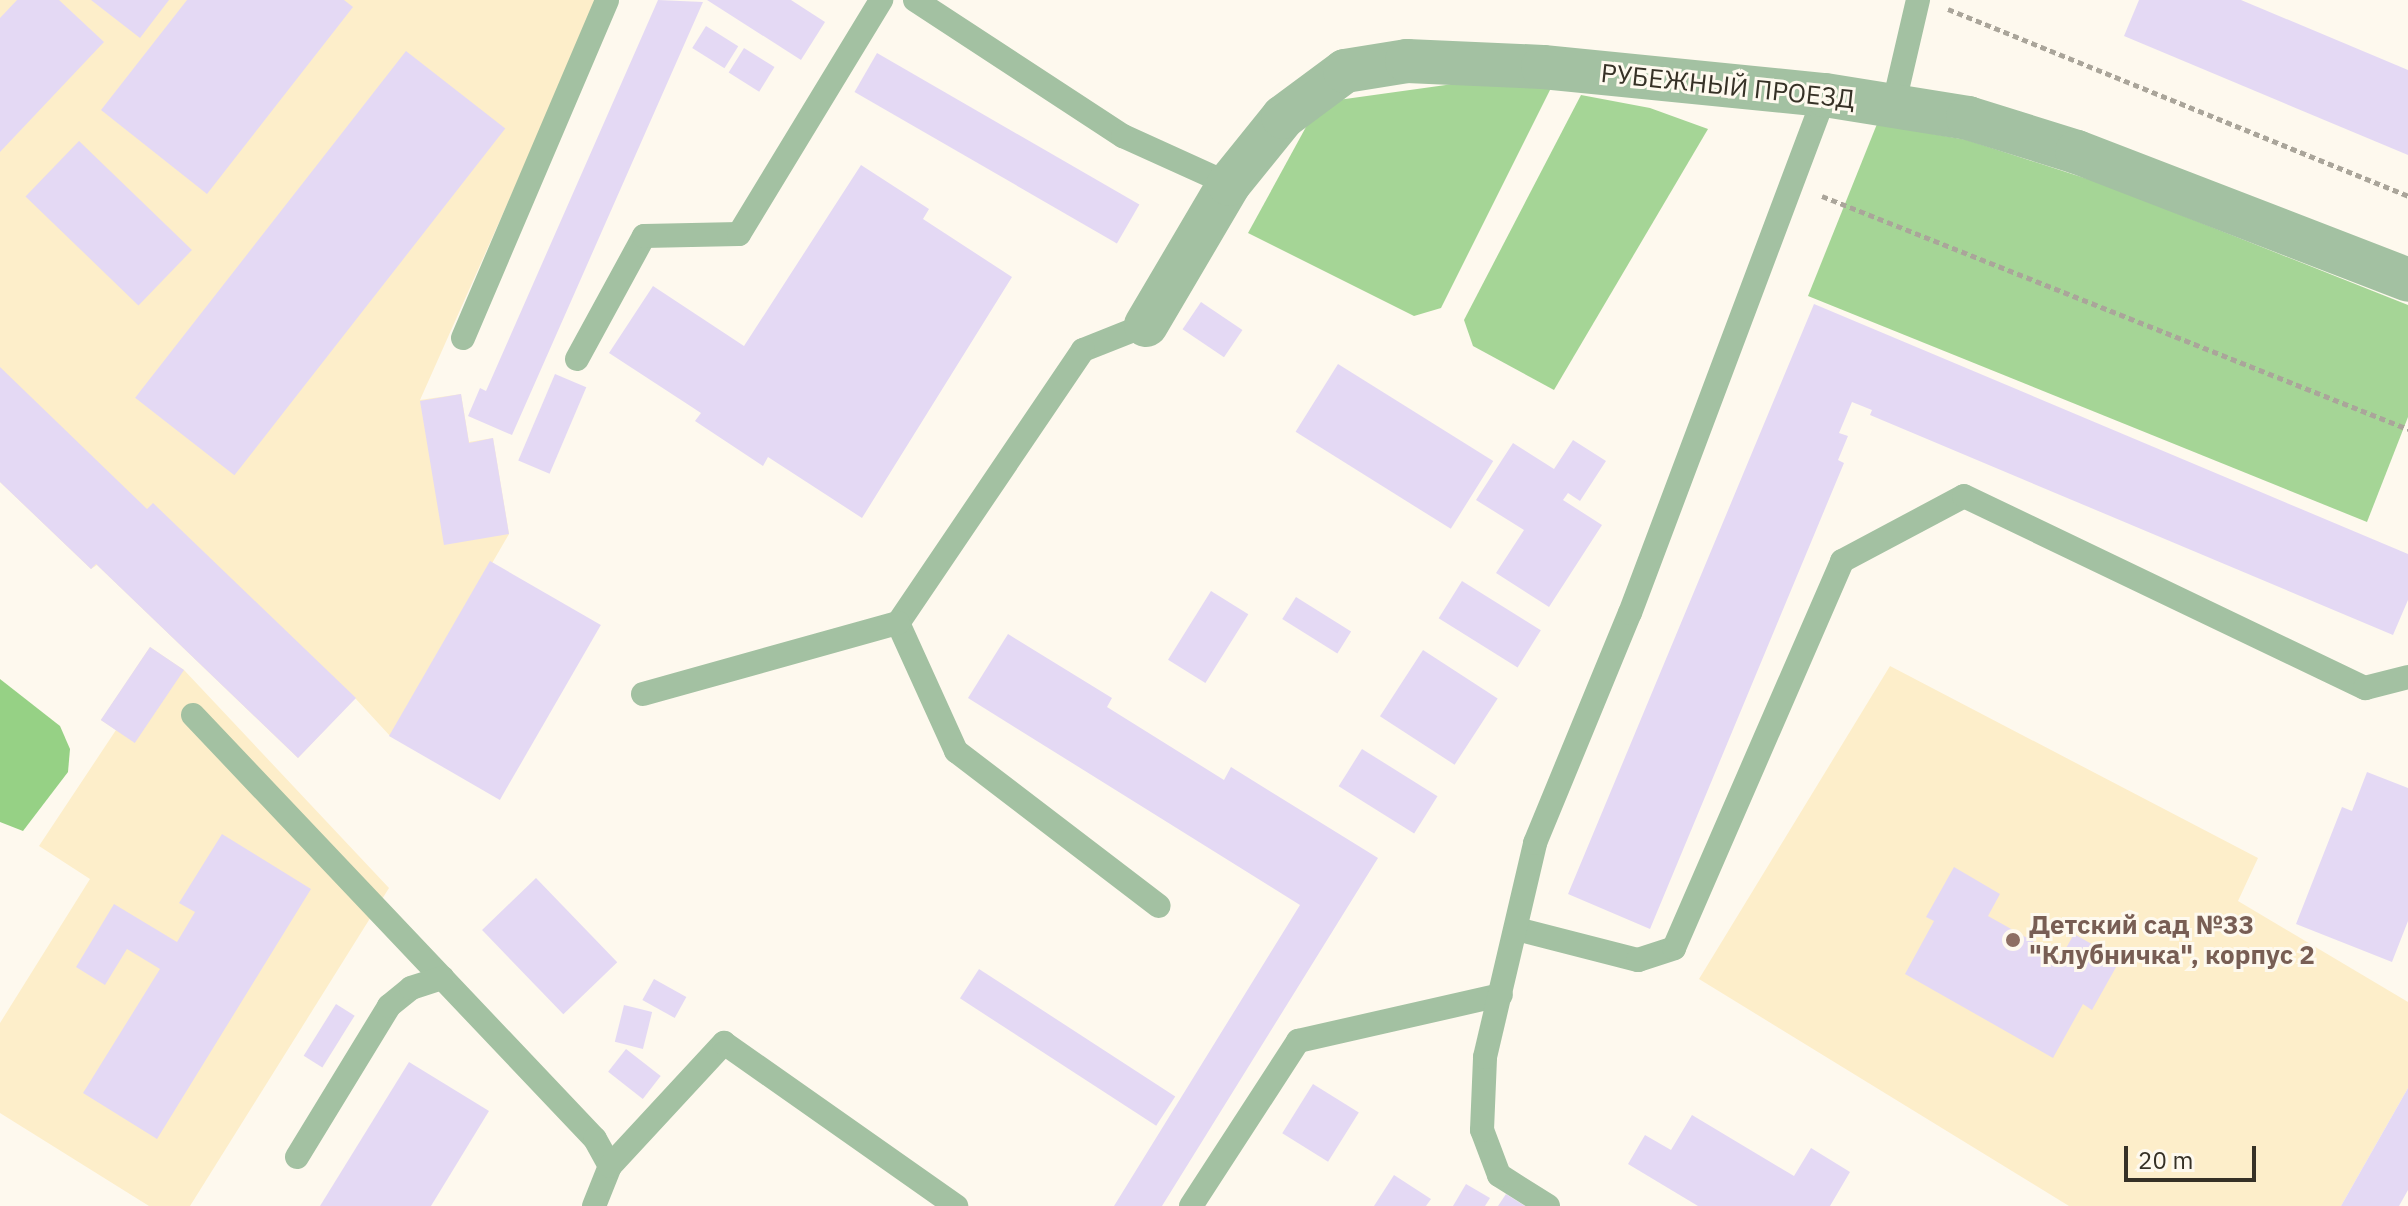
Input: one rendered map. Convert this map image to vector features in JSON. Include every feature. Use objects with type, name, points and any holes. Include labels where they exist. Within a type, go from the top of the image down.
[{"type":"street","name":"РУБЕЖНЫЙ ПРОЕЗД","points":[[1146,325],[1229,184],[1283,117],[1345,71],[1407,61],[1543,67],[1825,95],[1894,103],[1968,118],[2077,152],[2408,280]]},
{"type":"lane","points":[[463,338],[607,0]]},
{"type":"lane","points":[[577,359],[644,236],[739,234],[881,0]]},
{"type":"lane","points":[[915,0],[1123,136],[1229,184]]},
{"type":"lane","points":[[1894,103],[1929,3]]},
{"type":"lane","points":[[1548,1206],[1499,1175],[1482,1130],[1485,1057],[1535,843],[1630,613],[1825,95]]},
{"type":"lane","points":[[643,694],[898,623],[1083,350],[1146,325]]},
{"type":"lane","points":[[1517,929],[1638,960],[1674,948],[1842,561],[1964,496],[2365,688],[2408,677]]},
{"type":"lane","points":[[898,623],[956,751],[1159,906]]},
{"type":"lane","points":[[193,715],[595,1139],[610,1166]]},
{"type":"lane","points":[[297,1157],[389,1006],[411,988],[442,978]]},
{"type":"lane","points":[[1191,1206],[1298,1041],[1501,995]]},
{"type":"lane","points":[[594,1206],[610,1166],[724,1043],[956,1206]]},
{"type":"path","points":[[1929,3],[2408,196]]},
{"type":"path","points":[[1791,184],[2408,429]]},
{"type":"shaded area","points":[[0,0],[598,0],[420,400],[461,394],[469,442],[493,438],[509,534],[391,737],[355,698],[298,758],[97,565],[91,569],[0,482]]},
{"type":"shaded area","points":[[150,647],[184,670],[389,888],[190,1206],[149,1206],[0,1113],[0,1023],[90,879],[39,846],[116,730],[101,720]]},
{"type":"shaded area","name":"Детский сад №33 \"Клубничка\", корпус 2","points":[[1890,666],[2258,858],[2238,901],[2408,1002],[2408,1088],[2341,1206],[2069,1206],[1699,979]]},
{"type":"green space","points":[[1489,79],[1551,88],[1441,308],[1414,316],[1248,233],[1312,116],[1338,100]]},
{"type":"green space","points":[[1581,95],[1650,108],[1708,129],[1554,390],[1473,346],[1464,320]]},
{"type":"green space","points":[[1877,124],[1967,140],[2103,184],[2408,305],[2408,417],[2367,522],[1808,296]]},
{"type":"green space","points":[[0,679],[60,726],[70,749],[68,772],[23,831],[0,822]]},
{"type":"building","points":[[17,0],[59,0],[104,42],[0,152],[0,18]]},
{"type":"building","points":[[91,0],[169,0],[140,38]]},
{"type":"building","points":[[187,0],[344,0],[353,7],[207,194],[101,110]]},
{"type":"building","points":[[658,0],[703,2],[512,435],[468,416],[480,388],[486,391]]},
{"type":"building","points":[[707,0],[791,0],[825,22],[801,60]]},
{"type":"building","points":[[2139,0],[2241,0],[2408,70],[2408,155],[2124,36]]},
{"type":"building","points":[[706,26],[738,46],[724,68],[692,48]]},
{"type":"building","points":[[744,48],[775,67],[759,92],[729,73]]},
{"type":"building","points":[[406,51],[505,129],[234,475],[135,398]]},
{"type":"building","points":[[877,53],[1139,204],[1117,243],[854,92]]},
{"type":"building","points":[[79,141],[192,250],[138,305],[26,196]]},
{"type":"building","points":[[861,165],[929,209],[923,219],[1012,277],[862,518],[768,457],[763,466],[695,421],[701,413],[609,353],[653,286],[744,346]]},
{"type":"building","points":[[1201,302],[1242,330],[1224,357],[1183,329]]},
{"type":"building","points":[[1814,304],[2408,554],[2408,600],[2393,635],[1870,415],[1872,410],[1852,402],[1839,433],[1848,436],[1838,460],[1844,463],[1650,929],[1568,894]]},
{"type":"building","points":[[1338,364],[1493,461],[1451,529],[1296,432]]},
{"type":"building","points":[[0,367],[147,509],[153,503],[356,698],[298,758],[96,564],[91,569],[0,482]]},
{"type":"building","points":[[555,374],[586,387],[550,474],[518,461]]},
{"type":"building","points":[[461,394],[469,443],[493,438],[509,534],[444,545],[420,401]]},
{"type":"building","points":[[1573,440],[1606,461],[1580,501],[1568,493],[1563,500],[1602,525],[1549,607],[1496,573],[1524,530],[1476,500],[1513,443],[1554,469]]},
{"type":"building","points":[[490,561],[601,625],[500,800],[389,736]]},
{"type":"building","points":[[1462,581],[1541,630],[1518,668],[1439,618]]},
{"type":"building","points":[[1211,591],[1248,614],[1205,683],[1168,660]]},
{"type":"building","points":[[1296,597],[1351,631],[1337,653],[1282,619]]},
{"type":"building","points":[[1008,634],[1112,698],[1107,707],[1224,780],[1231,767],[1378,858],[1162,1206],[1114,1206],[1300,905],[968,698]]},
{"type":"building","points":[[150,647],[184,670],[135,743],[101,720]]},
{"type":"building","points":[[1423,650],[1498,698],[1455,765],[1380,716]]},
{"type":"building","points":[[1362,749],[1437,796],[1414,833],[1339,786]]},
{"type":"building","points":[[2367,772],[2408,788],[2408,921],[2392,962],[2296,924],[2342,807],[2352,811]]},
{"type":"building","points":[[222,834],[311,889],[157,1139],[83,1093],[160,969],[127,949],[105,985],[76,967],[114,904],[177,942],[195,912],[179,903]]},
{"type":"building","points":[[1954,867],[2000,894],[1988,916],[2061,957],[2074,934],[2120,960],[2092,1010],[2083,1004],[2053,1058],[1905,974],[1934,921],[1926,917]]},
{"type":"building","points":[[536,878],[617,962],[563,1014],[482,930]]},
{"type":"building","points":[[979,969],[1175,1096],[1156,1126],[960,998]]},
{"type":"building","points":[[654,979],[686,997],[675,1018],[642,1000]]},
{"type":"building","points":[[336,1004],[355,1016],[322,1067],[304,1056]]},
{"type":"building","points":[[624,1005],[652,1012],[643,1049],[615,1042]]},
{"type":"building","points":[[626,1049],[661,1076],[643,1099],[608,1072]]},
{"type":"building","points":[[409,1062],[489,1111],[431,1206],[320,1206]]},
{"type":"building","points":[[1313,1084],[1359,1113],[1328,1162],[1282,1133]]},
{"type":"building","points":[[2408,1088],[2408,1190],[2399,1206],[2341,1206]]},
{"type":"building","points":[[1692,1115],[1794,1176],[1811,1148],[1850,1172],[1830,1206],[1698,1206],[1628,1164],[1645,1135],[1671,1150]]},
{"type":"building","points":[[1394,1175],[1431,1199],[1426,1206],[1374,1206]]},
{"type":"building","points":[[1466,1184],[1490,1198],[1485,1206],[1453,1206]]},
{"type":"building","points":[[1506,1194],[1525,1206],[1498,1206]]},
{"type":"place","name":"Детский сад №33 \"Клубничка\", корпус 2","points":[[2013,940]]}]
